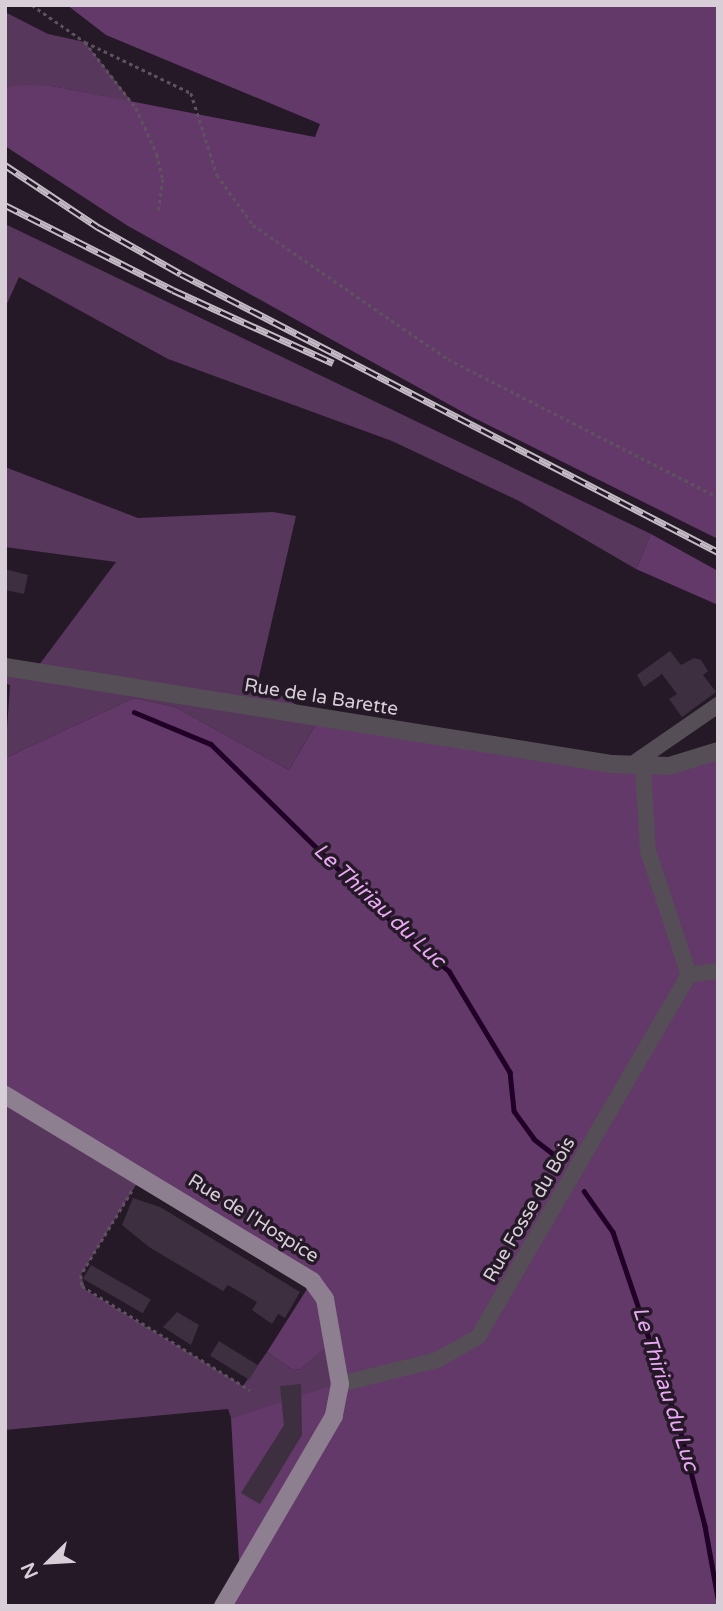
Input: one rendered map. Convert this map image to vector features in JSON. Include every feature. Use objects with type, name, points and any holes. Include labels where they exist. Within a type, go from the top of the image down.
[{"type":"main road","name":"Rue de l'Hospice","points":[[5,1095],[142,1175],[312,1281],[325,1299],[340,1384],[329,1430],[223,1606]]},
{"type":"street","name":"Rue de la Barette","points":[[5,667],[637,766],[669,766],[718,751]]},
{"type":"street","points":[[718,705],[637,766],[649,851],[689,975],[718,971]]},
{"type":"street","name":"Rue Fosse du Bois","points":[[340,1384],[437,1360],[478,1337],[689,975]]},
{"type":"path","points":[[32,5],[85,42],[191,93],[217,175],[253,225],[448,359],[718,498]]},
{"type":"path","points":[[85,42],[136,108],[157,153],[163,179],[158,213]]},
{"type":"path","points":[[142,1175],[80,1275],[82,1286],[250,1390]]},
{"type":"shaded area","points":[[67,5],[718,5],[718,539],[470,416],[128,226],[5,146],[5,87],[25,85],[52,86],[315,137],[320,124],[106,35]]},
{"type":"shaded area","points":[[5,12],[48,34],[85,42],[132,102],[52,86],[5,87]]},
{"type":"shaded area","points":[[5,224],[651,534],[636,569],[519,501],[392,441],[168,359],[19,277],[5,308]]},
{"type":"shaded area","points":[[5,467],[138,518],[273,512],[296,516],[258,681],[319,719],[289,770],[175,707],[134,698],[5,758],[10,685],[5,683],[5,667],[33,673],[116,562],[5,547]]},
{"type":"shaded area","points":[[651,534],[718,571],[718,605],[636,569]]},
{"type":"shaded area","points":[[134,698],[175,707],[289,770],[319,719],[631,765],[718,751],[718,1606],[223,1606],[240,1578],[231,1418],[340,1383],[333,1341],[300,1369],[293,1370],[267,1352],[312,1281],[5,1095],[5,758]]},
{"type":"shaded area","points":[[5,1095],[142,1175],[81,1275],[86,1290],[243,1386],[267,1352],[293,1370],[300,1369],[333,1340],[340,1384],[231,1418],[228,1409],[5,1430]]},
{"type":"building","points":[[5,569],[28,575],[24,594],[5,590]]},
{"type":"building","points":[[670,651],[681,665],[694,658],[701,660],[708,671],[703,675],[716,692],[682,717],[669,699],[677,694],[662,674],[644,687],[637,675]]},
{"type":"building","points":[[133,1198],[160,1207],[300,1292],[285,1318],[278,1314],[272,1324],[252,1310],[257,1302],[228,1285],[223,1291],[149,1247],[122,1225]]},
{"type":"building","points":[[91,1265],[151,1300],[143,1313],[83,1279]]},
{"type":"building","points":[[177,1312],[199,1325],[191,1345],[163,1327]]},
{"type":"building","points":[[219,1341],[258,1365],[249,1380],[210,1355]]},
{"type":"building","points":[[301,1384],[302,1435],[260,1504],[241,1493],[284,1425],[280,1386]]},
{"type":"waterway","name":"Le Thiriau du Luc","points":[[134,712],[211,744],[400,930],[449,971],[510,1072],[514,1111],[534,1139],[558,1158]]},
{"type":"waterway","name":"Le Thiriau du Luc","points":[[584,1191],[613,1232],[681,1433],[705,1526],[718,1598]]},
{"type":"railway","points":[[5,165],[98,227],[181,274],[718,552]]},
{"type":"railway","points":[[5,205],[173,290],[333,363]]}]
